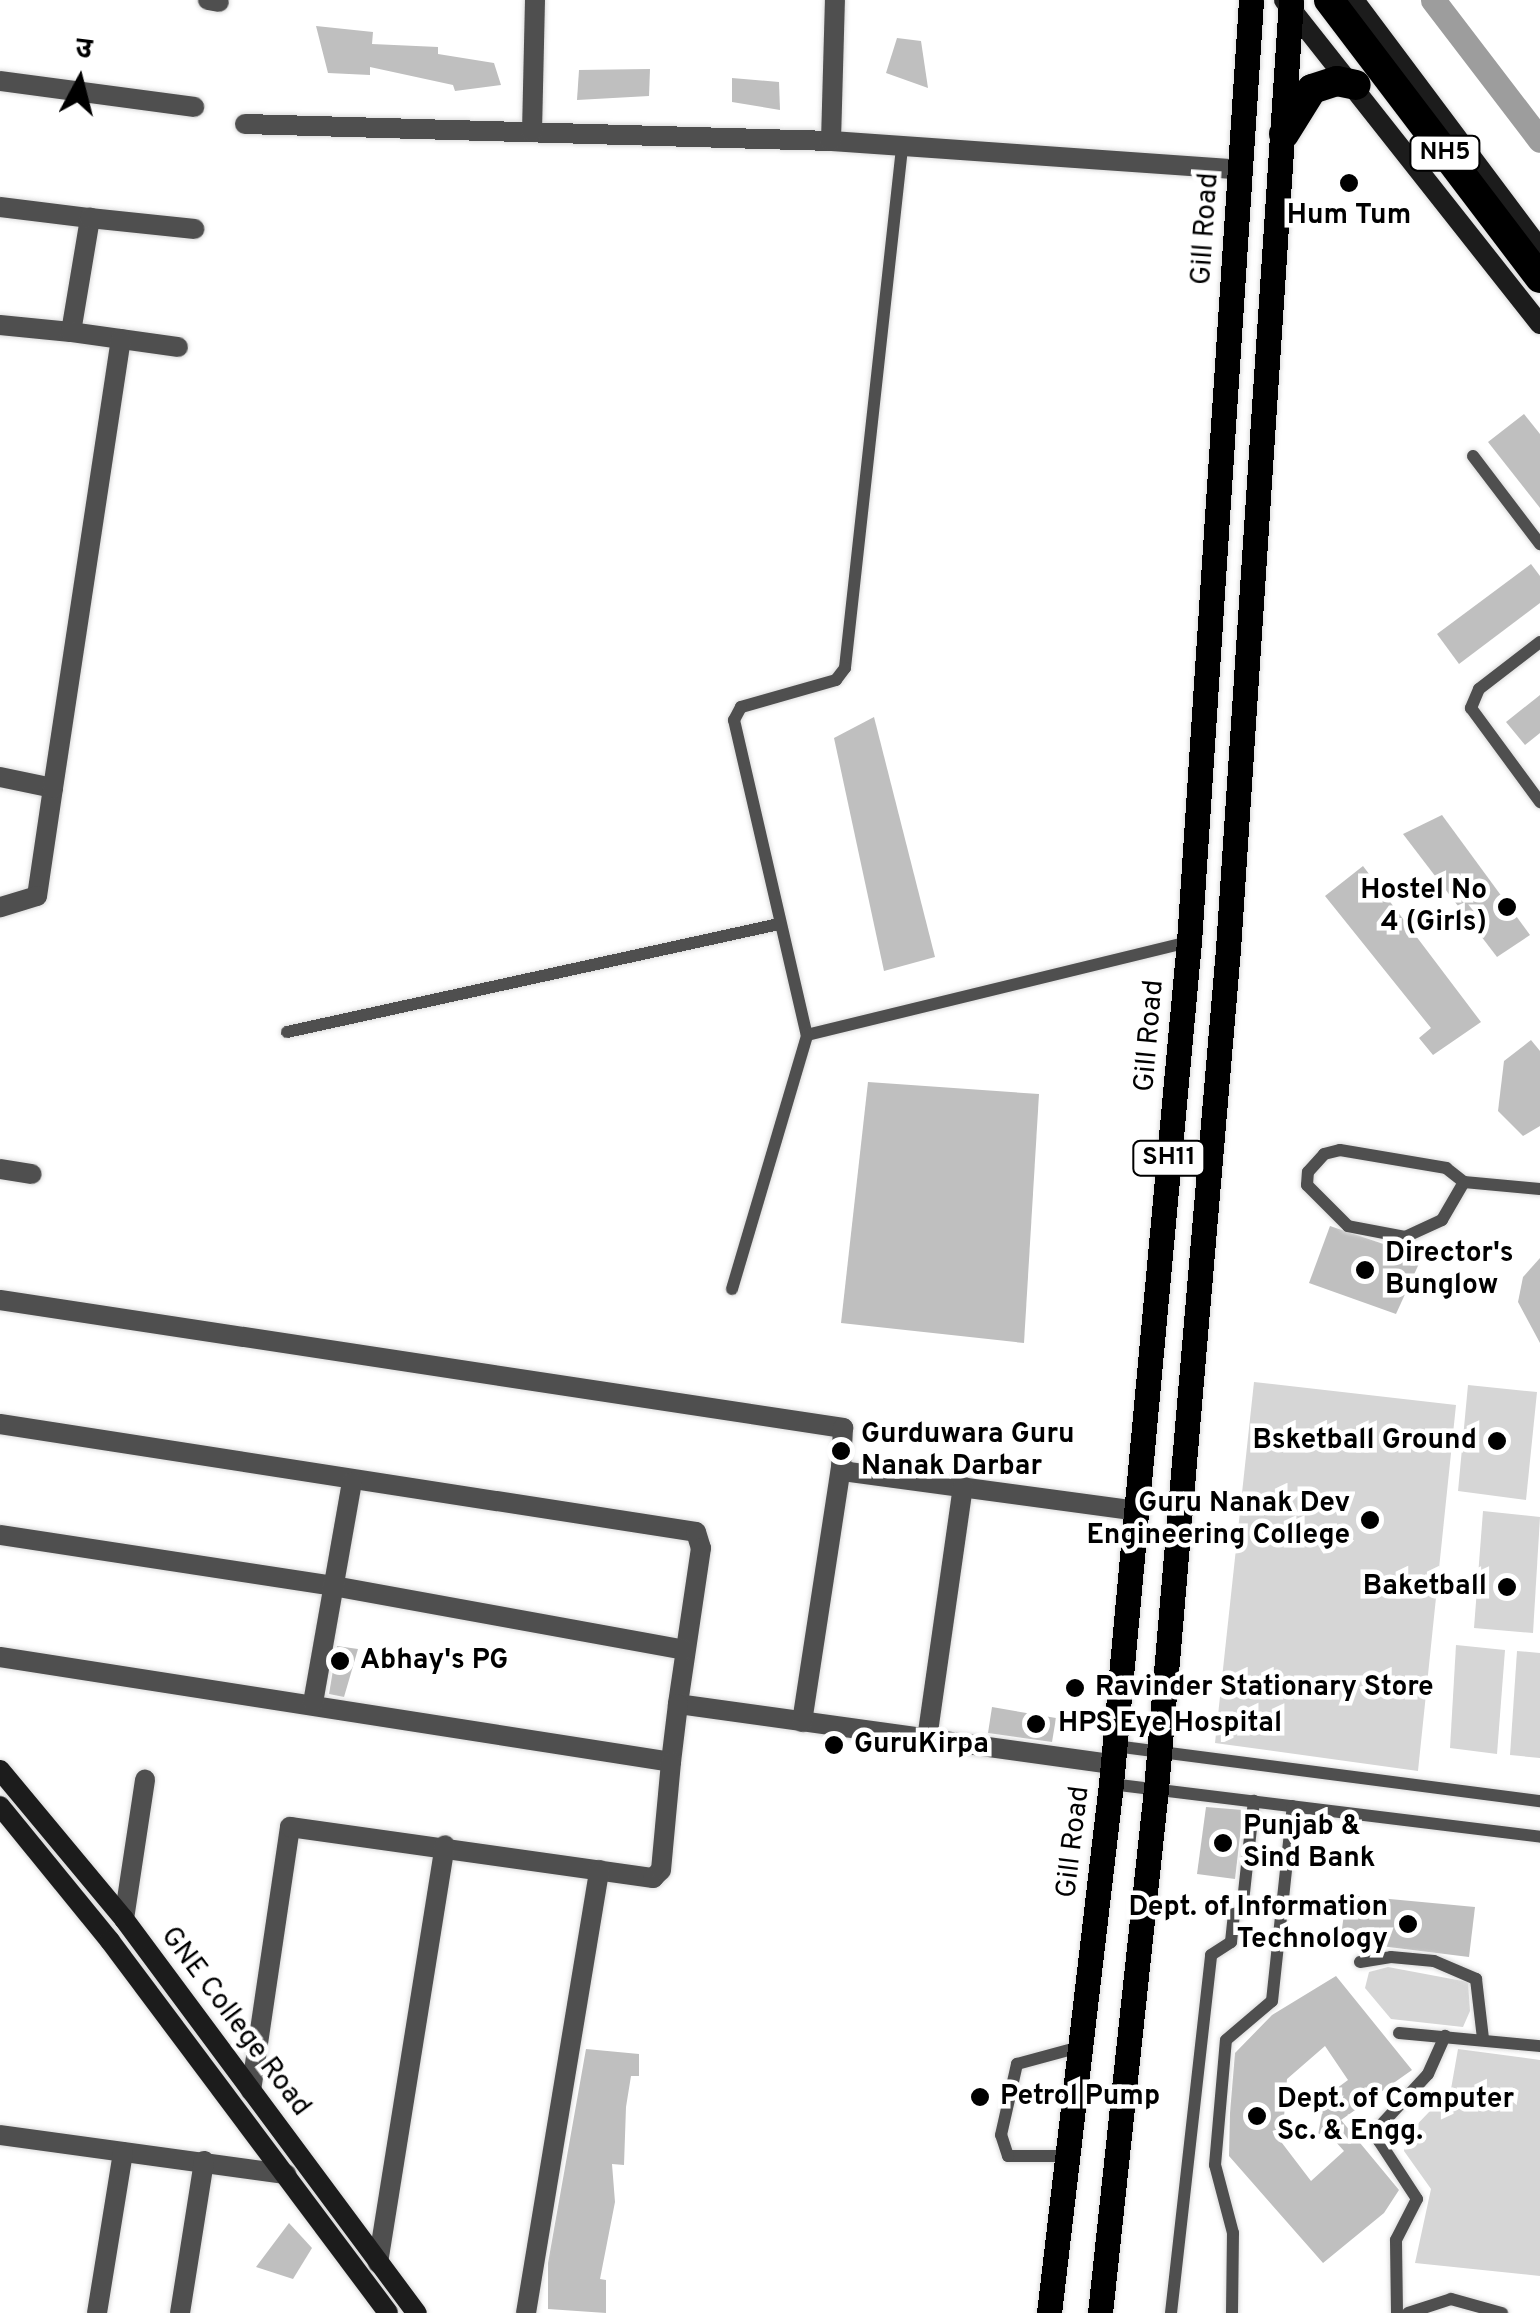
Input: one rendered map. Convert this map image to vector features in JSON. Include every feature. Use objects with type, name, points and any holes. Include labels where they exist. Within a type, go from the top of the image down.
[{"type":"highway","name":"NH5","points":[[1329,0],[1540,278]]},
{"type":"highway","points":[[1284,134],[1312,89],[1337,81],[1356,85]]},
{"type":"main road","name":"Gill Road","points":[[1050,2313],[1113,1765],[1188,942],[1251,0]]},
{"type":"main road","name":"SH11","points":[[1100,2313],[1156,1789],[1228,949],[1284,134],[1288,2]]},
{"type":"street","points":[[532,132],[535,0]]},
{"type":"street","points":[[831,141],[835,0]]},
{"type":"street","points":[[1354,0],[1540,250]]},
{"type":"street","points":[[1288,2],[1540,324]]},
{"type":"street","points":[[0,81],[194,106]]},
{"type":"street","points":[[245,124],[831,141],[1240,170]]},
{"type":"street","points":[[0,207],[194,229]]},
{"type":"street","points":[[70,332],[90,218]]},
{"type":"street","points":[[0,325],[178,347]]},
{"type":"street","points":[[0,907],[33,901],[122,339]]},
{"type":"street","points":[[0,777],[53,788]]},
{"type":"street","points":[[0,1169],[32,1174]]},
{"type":"street","points":[[0,1300],[842,1428],[841,1468],[802,1722]]},
{"type":"street","points":[[0,1424],[352,1482],[696,1532],[702,1548],[684,1650],[658,1876],[290,1827],[250,2090]]},
{"type":"street","points":[[841,1468],[1136,1511]]},
{"type":"street","points":[[313,1703],[352,1482]]},
{"type":"street","points":[[926,1739],[963,1487]]},
{"type":"street","points":[[0,1535],[333,1586],[684,1650]]},
{"type":"street","points":[[0,1657],[671,1762]]},
{"type":"street","points":[[678,1704],[1113,1765]]},
{"type":"street","name":"GNE College Road","points":[[0,1770],[124,1919],[417,2313]]},
{"type":"street","points":[[124,1919],[145,1780]]},
{"type":"street","name":"GNE College Road","points":[[0,1806],[286,2174],[388,2313]]},
{"type":"street","points":[[378,2263],[445,1845]]},
{"type":"street","points":[[526,2313],[599,1870]]},
{"type":"street","points":[[0,2135],[286,2174]]},
{"type":"street","points":[[98,2313],[123,2152]]},
{"type":"street","points":[[180,2313],[204,2161]]},
{"type":"lane","points":[[732,1290],[807,1035],[779,924],[736,712],[836,680],[845,668],[902,148]]},
{"type":"lane","points":[[1473,456],[1540,544]]},
{"type":"lane","points":[[1540,642],[1479,688],[1471,708],[1540,802]]},
{"type":"lane","points":[[287,1032],[779,924]]},
{"type":"lane","points":[[807,1035],[1188,942]]},
{"type":"lane","points":[[1464,1182],[1442,1220],[1405,1237],[1348,1226],[1306,1185],[1308,1172],[1324,1154],[1340,1150],[1446,1168],[1464,1182],[1540,1189]]},
{"type":"lane","points":[[1113,1765],[1159,1750],[1540,1801]]},
{"type":"lane","points":[[1113,1765],[1156,1789],[1540,1837]]},
{"type":"lane","points":[[1172,2313],[1211,1955],[1231,1942],[1234,1914],[1242,1911],[1254,1802]]},
{"type":"lane","points":[[1232,2313],[1232,2233],[1216,2164],[1226,2040],[1272,2001],[1293,1806]]},
{"type":"lane","points":[[1360,1962],[1391,1957],[1434,1961],[1476,1979],[1483,2040]]},
{"type":"lane","points":[[1400,2033],[1540,2046]]},
{"type":"lane","points":[[1398,2313],[1396,2240],[1417,2199],[1379,2141],[1382,2125],[1428,2074],[1445,2036]]},
{"type":"lane","points":[[1068,2156],[1008,2156],[1001,2136],[1017,2064],[1080,2047]]},
{"type":"lane","points":[[1408,2313],[1451,2299],[1502,2313]]},
{"type":"shaded area","points":[[1254,1382],[1456,1405],[1418,1771],[1215,1743]]},
{"type":"shaded area","name":"Bsketball Ground","points":[[1468,1385],[1537,1392],[1526,1500],[1458,1491]]},
{"type":"shaded area","name":"Baketball","points":[[1483,1511],[1540,1517],[1533,1633],[1474,1628]]},
{"type":"shaded area","points":[[1456,1645],[1505,1650],[1497,1754],[1450,1748]]},
{"type":"shaded area","points":[[1517,1651],[1540,1653],[1540,1758],[1510,1755]]},
{"type":"shaded area","points":[[1388,1967],[1468,1982],[1470,2011],[1463,2027],[1391,2019],[1365,1988],[1369,1972]]},
{"type":"shaded area","points":[[1458,2049],[1540,2060],[1540,2276],[1415,2263],[1431,2189],[1404,2151],[1407,2135],[1451,2089]]},
{"type":"building","points":[[316,26],[373,32],[372,44],[438,47],[438,54],[494,63],[501,85],[455,91],[453,85],[370,67],[370,75],[328,73]]},
{"type":"building","points":[[897,38],[921,41],[928,88],[886,73]]},
{"type":"building","points":[[650,69],[649,96],[577,100],[579,70]]},
{"type":"building","points":[[732,78],[779,82],[780,110],[732,102]]},
{"type":"building","points":[[1524,414],[1540,434],[1540,508],[1488,442]]},
{"type":"building","points":[[1531,564],[1540,576],[1540,603],[1459,664],[1437,634]]},
{"type":"building","points":[[1540,695],[1540,733],[1525,745],[1506,722]]},
{"type":"building","points":[[874,717],[935,957],[884,971],[834,738]]},
{"type":"building","points":[[1442,815],[1530,935],[1497,957],[1403,834]]},
{"type":"building","points":[[1363,866],[1481,1022],[1433,1055],[1419,1038],[1431,1028],[1325,896]]},
{"type":"building","points":[[1531,1040],[1540,1051],[1540,1126],[1523,1136],[1498,1111],[1504,1061]]},
{"type":"building","points":[[868,1082],[1039,1094],[1024,1343],[841,1323]]},
{"type":"building","name":"Director's Bunglow","points":[[1330,1226],[1422,1257],[1396,1314],[1309,1283]]},
{"type":"building","points":[[1540,1258],[1540,1343],[1518,1302],[1523,1277]]},
{"type":"building","name":"Abhay's PG","points":[[337,1646],[358,1649],[344,1697],[329,1694]]},
{"type":"building","points":[[992,1707],[1056,1718],[1052,1742],[988,1733]]},
{"type":"building","name":"Punjab & Sind Bank","points":[[1206,1807],[1243,1810],[1235,1879],[1197,1874]]},
{"type":"building","name":"Dept. of Information Technology","points":[[1347,1895],[1475,1907],[1469,1957],[1340,1941]]},
{"type":"building","name":"Dept. of Computer Sc. & Engg.","points":[[1336,1976],[1412,2070],[1341,2120],[1399,2190],[1384,2213],[1323,2263],[1229,2156],[1235,2053],[1272,2015]],"holes":[[[1325,2046],[1348,2080],[1325,2097],[1318,2135],[1325,2130],[1344,2151],[1311,2181],[1282,2143],[1287,2079]]]},
{"type":"building","points":[[586,2049],[639,2054],[639,2076],[631,2076],[626,2107],[624,2165],[612,2164],[615,2202],[600,2279],[606,2280],[606,2313],[548,2309],[548,2263]]},
{"type":"building","points":[[289,2223],[312,2248],[293,2279],[256,2267]]},
{"type":"waterway","points":[[1433,0],[1540,140]]},
{"type":"place","name":"Hum Tum","points":[[1349,183]]},
{"type":"place","name":"Hostel No 4 (Girls)","points":[[1507,907]]},
{"type":"place","name":"Director's Bunglow","points":[[1365,1270]]},
{"type":"place","name":"Bsketball Ground","points":[[1497,1441]]},
{"type":"place","name":"Gurduwara Guru Nanak Darbar","points":[[841,1451]]},
{"type":"place","name":"Guru Nanak Dev Engineering College","points":[[1370,1520]]},
{"type":"place","name":"Baketball","points":[[1507,1587]]},
{"type":"place","name":"Abhay's PG","points":[[340,1661]]},
{"type":"place","name":"Ravinder Stationary Store","points":[[1075,1688]]},
{"type":"place","name":"HPS Eye Hospital","points":[[1036,1724]]},
{"type":"place","name":"GuruKirpa","points":[[834,1745]]},
{"type":"place","name":"Punjab & Sind Bank","points":[[1223,1843]]},
{"type":"place","name":"Dept. of Information Technology","points":[[1408,1924]]},
{"type":"place","name":"Petrol Pump","points":[[980,2097]]},
{"type":"place","name":"Dept. of Computer Sc. & Engg.","points":[[1257,2116]]}]
